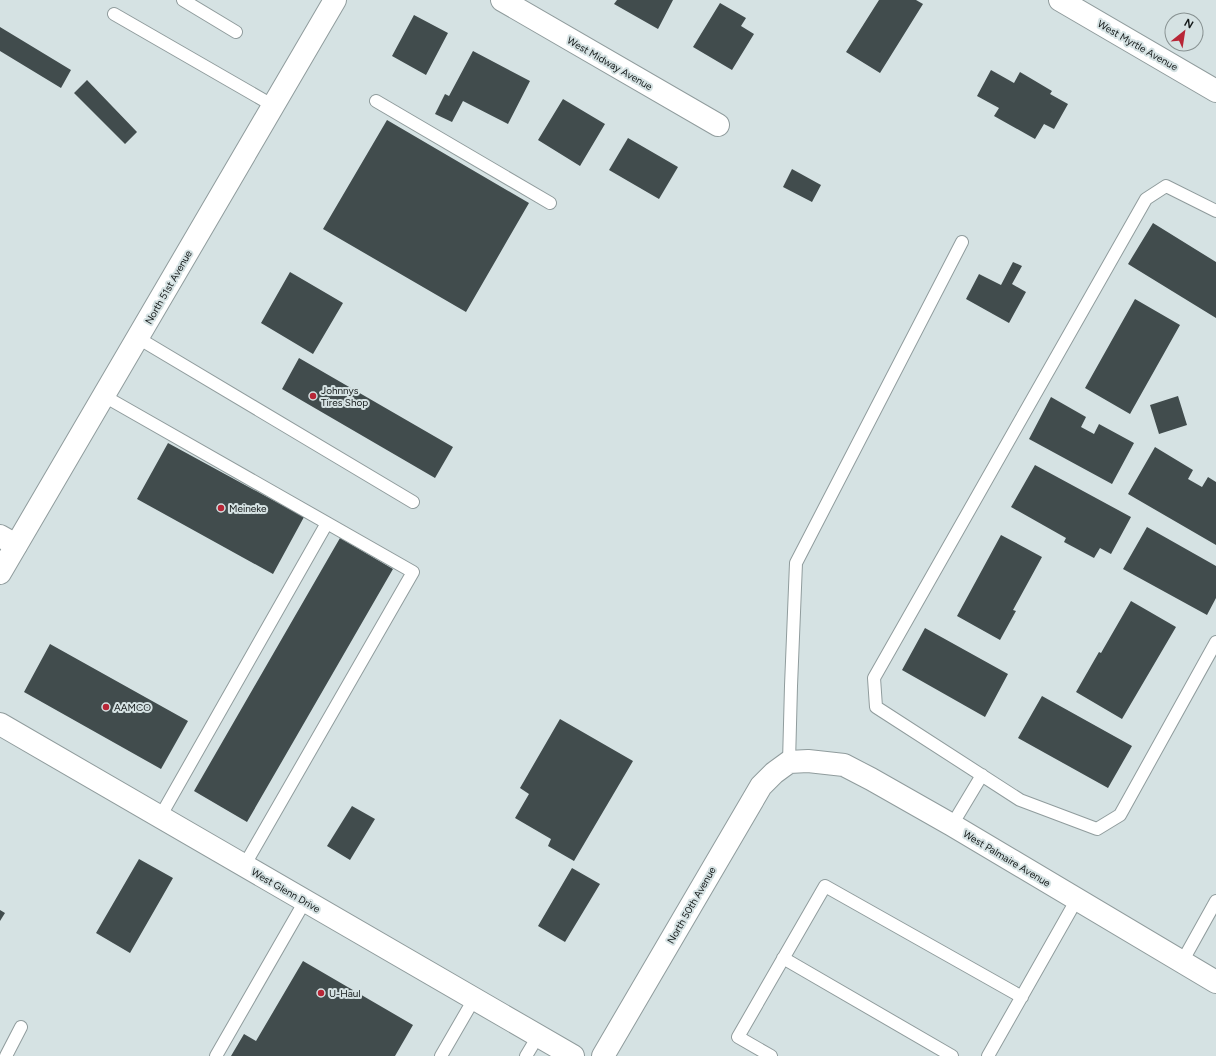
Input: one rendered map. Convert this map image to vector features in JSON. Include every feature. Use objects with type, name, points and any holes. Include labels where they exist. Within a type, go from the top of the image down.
[{"type":"street","name":"North 51st Avenue","points":[[0,573],[8,541],[104,396],[334,0]]},
{"type":"street","name":"West Midway Avenue","points":[[502,0],[718,125]]},
{"type":"street","name":"West Myrtle Avenue","points":[[1060,0],[1216,91]]},
{"type":"street","name":"West Glenn Drive","points":[[0,724],[573,1056]]},
{"type":"street","name":"West Palmaire Avenue","points":[[789,762],[808,761],[844,765],[952,826],[1216,982]]},
{"type":"street","name":"North 50th Avenue","points":[[603,1056],[761,786],[774,773],[789,762]]},
{"type":"lane","points":[[183,0],[236,32]]},
{"type":"lane","points":[[114,14],[272,105]]},
{"type":"lane","points":[[376,101],[550,203]]},
{"type":"lane","points":[[1216,211],[1166,186],[1146,199],[874,678],[876,707],[1020,800],[1097,829],[1120,815],[1216,642]]},
{"type":"lane","points":[[789,762],[790,686],[796,563],[962,242]]},
{"type":"lane","points":[[138,338],[413,502]]},
{"type":"lane","points":[[104,396],[413,572],[244,866]]},
{"type":"lane","points":[[160,817],[327,523]]},
{"type":"lane","points":[[952,826],[982,775]]},
{"type":"lane","points":[[771,1056],[738,1036],[825,886],[1022,997]]},
{"type":"lane","points":[[988,1056],[1077,899]]},
{"type":"lane","points":[[216,1056],[305,901]]},
{"type":"lane","points":[[1182,962],[1216,901]]},
{"type":"lane","points":[[783,958],[952,1056]]},
{"type":"lane","points":[[441,1056],[474,999]]},
{"type":"lane","points":[[6,1056],[21,1028]]},
{"type":"lane","points":[[526,1056],[538,1036]]},
{"type":"building","points":[[617,0],[673,0],[658,29],[614,4]]},
{"type":"building","points":[[879,0],[916,0],[923,4],[880,73],[846,52]]},
{"type":"building","points":[[720,3],[746,18],[741,26],[754,34],[732,70],[693,47]]},
{"type":"building","points":[[414,15],[448,33],[426,75],[392,56]]},
{"type":"building","points":[[0,27],[71,70],[61,88],[0,51]]},
{"type":"building","points":[[473,51],[530,81],[508,124],[463,101],[452,122],[435,114],[445,94],[449,96]]},
{"type":"building","points":[[991,70],[1014,83],[1020,72],[1052,91],[1050,94],[1068,104],[1054,129],[1044,124],[1035,139],[994,116],[999,108],[977,96]]},
{"type":"building","points":[[87,80],[137,132],[125,144],[74,93]]},
{"type":"building","points":[[563,99],[605,124],[580,166],[538,140]]},
{"type":"building","points":[[387,120],[529,203],[466,312],[323,229]]},
{"type":"building","points":[[628,138],[678,167],[659,199],[609,170]]},
{"type":"building","points":[[792,169],[821,185],[812,202],[783,187]]},
{"type":"building","points":[[1153,223],[1216,262],[1216,318],[1128,264]]},
{"type":"building","points":[[1013,262],[1022,266],[1012,284],[1026,292],[1009,323],[966,299],[979,274],[1001,285]]},
{"type":"building","points":[[290,272],[343,303],[313,354],[261,323]]},
{"type":"building","points":[[1135,299],[1180,325],[1130,414],[1085,388]]},
{"type":"building","points":[[299,358],[453,447],[435,478],[282,389]]},
{"type":"building","points":[[1178,396],[1187,425],[1159,434],[1150,405]]},
{"type":"building","points":[[1051,397],[1086,417],[1081,427],[1094,434],[1099,424],[1134,443],[1112,484],[1029,439]]},
{"type":"building","name":"Meineke","points":[[168,443],[304,517],[273,574],[137,499]]},
{"type":"building","points":[[1155,447],[1193,470],[1188,479],[1202,487],[1208,477],[1216,482],[1216,545],[1128,494]]},
{"type":"building","points":[[1035,465],[1131,517],[1111,554],[1100,548],[1094,558],[1064,542],[1066,538],[1011,507]]},
{"type":"building","points":[[1147,527],[1216,566],[1216,598],[1207,615],[1123,569]]},
{"type":"building","points":[[1001,535],[1042,557],[1013,610],[1016,611],[1000,640],[957,616]]},
{"type":"building","points":[[340,538],[393,569],[247,822],[194,791]]},
{"type":"building","points":[[1131,601],[1176,627],[1122,719],[1076,692],[1099,652],[1101,653]]},
{"type":"building","points":[[925,628],[1008,674],[985,717],[902,670]]},
{"type":"building","name":"AAMCO","points":[[50,644],[188,721],[161,769],[24,692]]},
{"type":"building","points":[[1042,696],[1132,746],[1108,788],[1018,738]]},
{"type":"building","points":[[560,719],[633,761],[574,861],[548,846],[551,839],[515,818],[529,794],[520,788]]},
{"type":"building","points":[[352,806],[375,819],[350,860],[327,846]]},
{"type":"building","points":[[139,859],[173,878],[130,953],[96,933]]},
{"type":"building","points":[[572,868],[600,884],[565,942],[538,926]]},
{"type":"building","points":[[0,910],[5,913],[0,921]]},
{"type":"building","name":"U-Haul","points":[[303,961],[413,1025],[395,1056],[231,1056],[244,1034],[256,1041]]},
{"type":"place","name":"Johnnys Tires Shop","points":[[313,396]]},
{"type":"place","name":"Meineke","points":[[221,508]]},
{"type":"place","name":"AAMCO","points":[[106,707]]},
{"type":"place","name":"U-Haul","points":[[321,993]]}]
